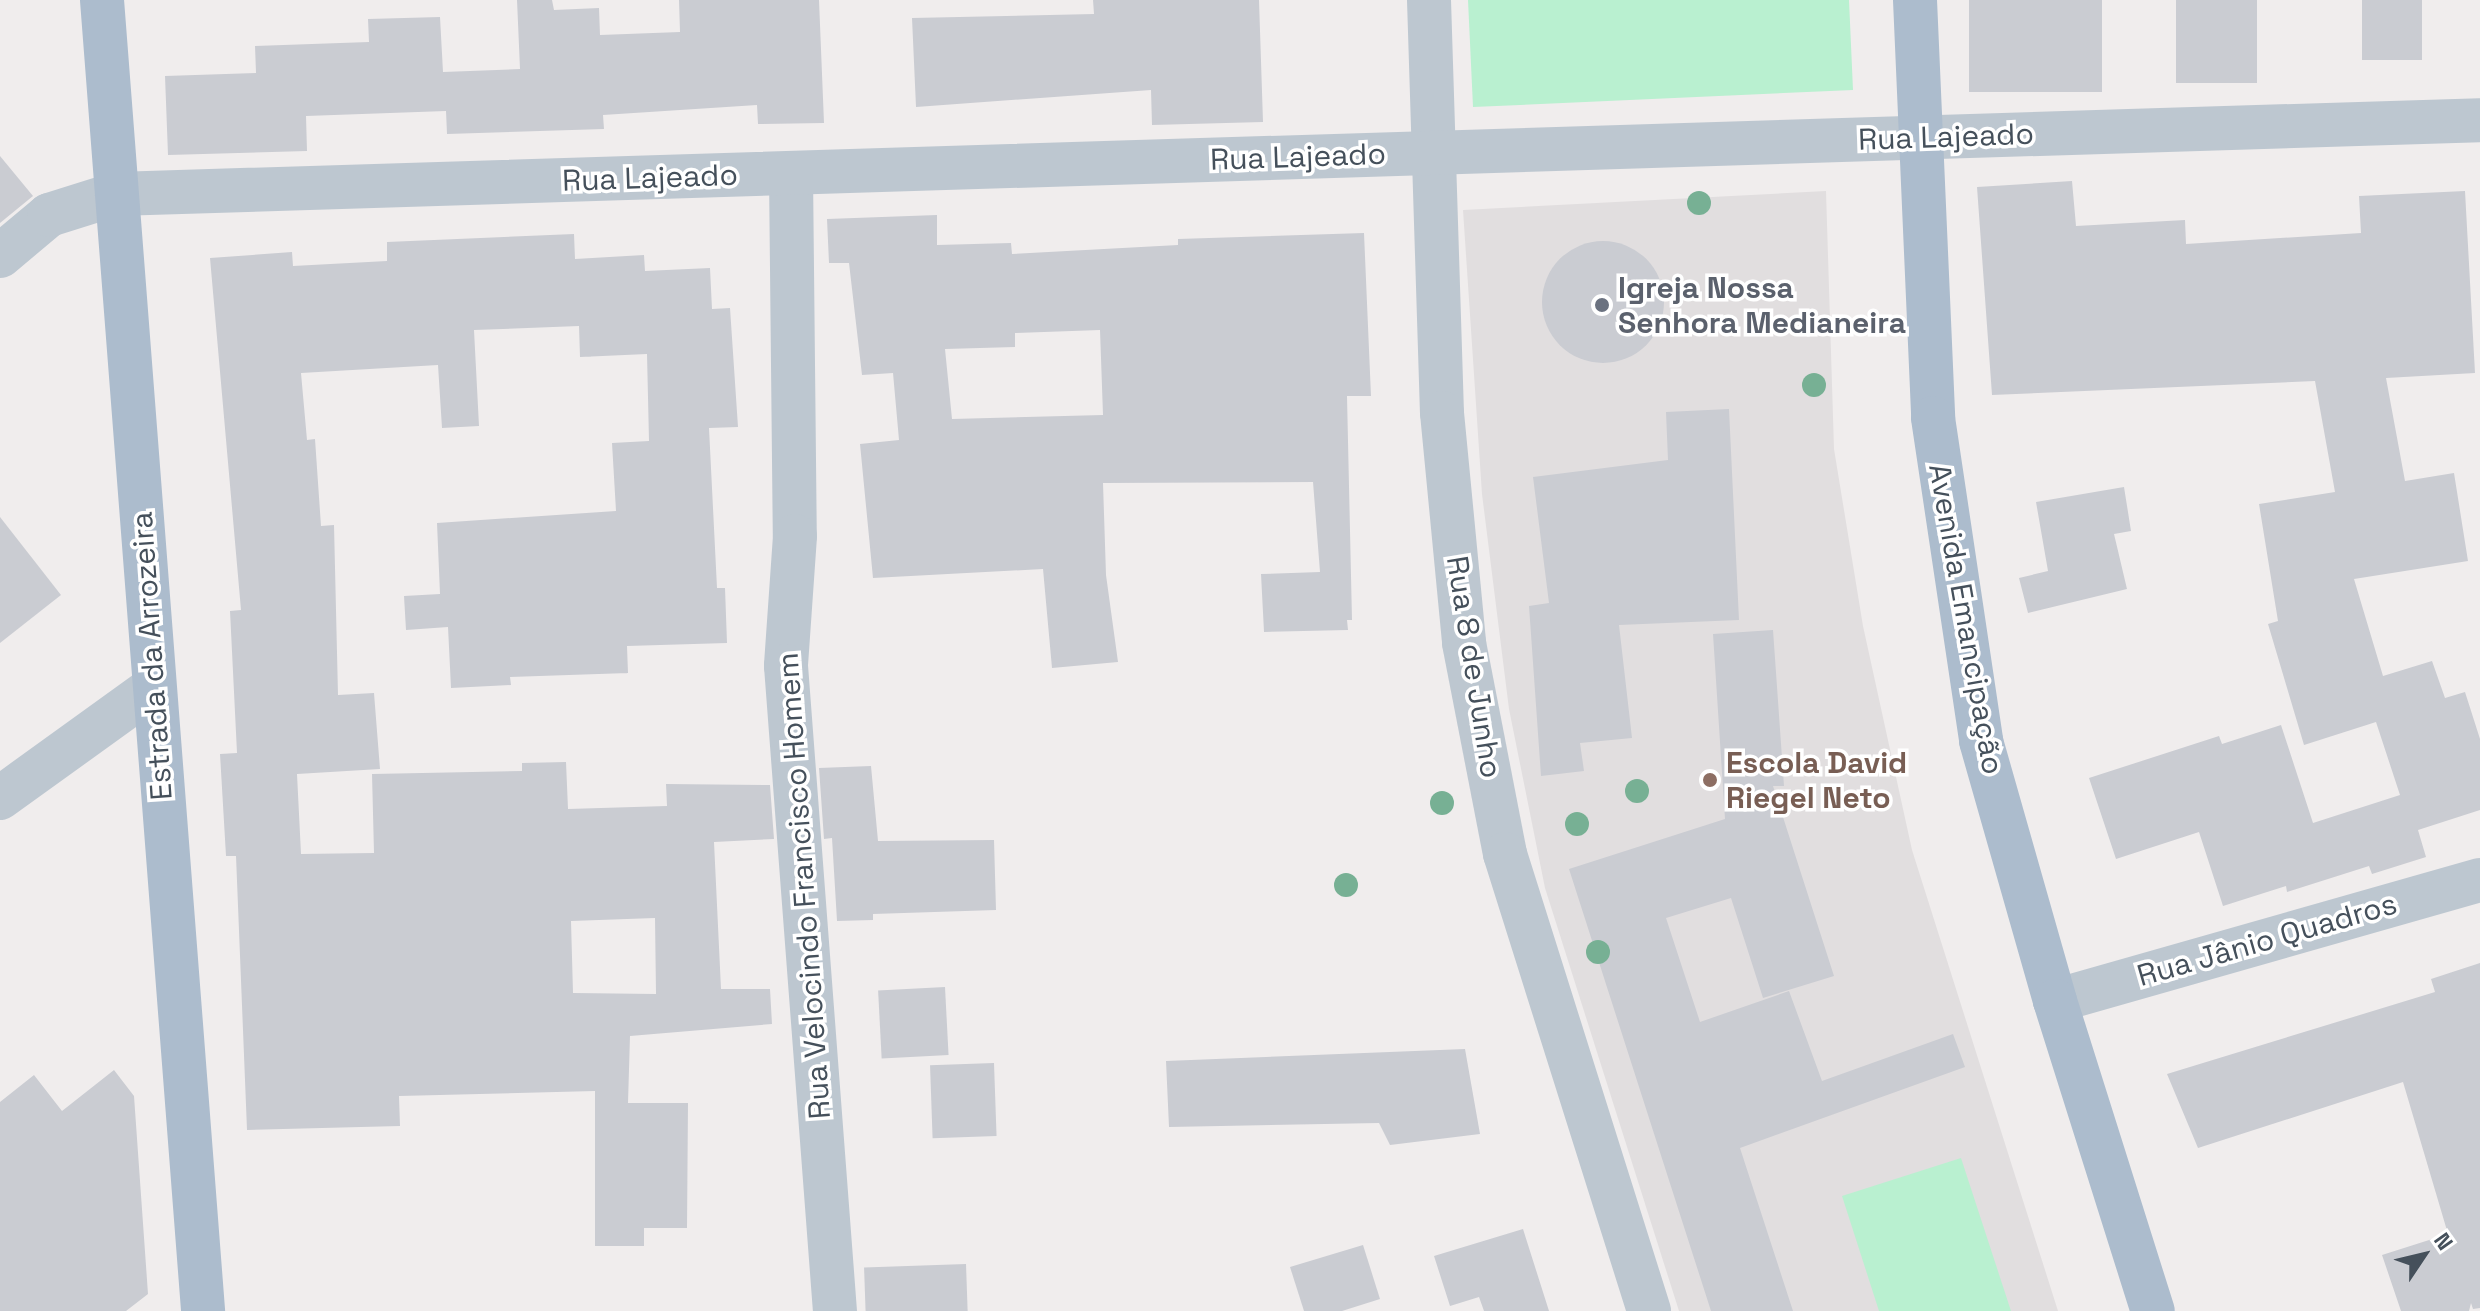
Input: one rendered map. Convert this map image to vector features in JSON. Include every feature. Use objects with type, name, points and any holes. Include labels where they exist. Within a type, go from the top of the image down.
[{"type":"main road","name":"Estrada da Arrozeira","points":[[102,0],[203,1311]]},
{"type":"main road","name":"Avenida Emancipação","points":[[1915,0],[1933,418],[1953,574],[1981,741],[2055,1001],[2153,1311]]},
{"type":"street","name":"Rua 8 de Junho","points":[[1429,0],[1437,153],[1442,413],[1464,643],[1505,854],[1649,1311]]},
{"type":"street","name":"Rua Lajeado","points":[[0,256],[49,215],[116,194],[2480,120]]},
{"type":"street","name":"Rua Velocindo Francisco Homem","points":[[791,173],[795,536],[786,666],[835,1311]]},
{"type":"street","points":[[0,798],[154,687]]},
{"type":"street","name":"Rua Jânio Quadros","points":[[2055,1001],[2480,880]]},
{"type":"shaded area","name":"Escola David Riegel Neto","points":[[1826,191],[1834,449],[1863,626],[1912,850],[2058,1311],[1679,1311],[1545,888],[1509,709],[1482,494],[1463,210]]},
{"type":"green space","points":[[1468,0],[1849,0],[1853,90],[1473,107]]},
{"type":"green space","points":[[1961,1158],[2011,1311],[1879,1311],[1842,1196]]},
{"type":"building","points":[[517,0],[552,0],[554,10],[599,8],[600,35],[680,32],[679,0],[819,0],[824,123],[758,124],[757,105],[603,115],[604,129],[447,134],[446,111],[306,116],[307,151],[168,155],[165,76],[256,73],[255,46],[369,42],[368,19],[440,17],[443,72],[520,69]]},
{"type":"building","points":[[1093,0],[1259,0],[1263,122],[1152,125],[1151,90],[916,107],[912,18],[1094,14]]},
{"type":"building","points":[[1969,0],[2102,0],[2102,92],[1969,92]]},
{"type":"building","points":[[2176,0],[2257,0],[2257,83],[2176,83]]},
{"type":"building","points":[[2362,0],[2422,0],[2422,60],[2362,60]]},
{"type":"building","points":[[0,156],[33,196],[0,223]]},
{"type":"building","points":[[2072,181],[2076,226],[2185,220],[2186,244],[2361,233],[2359,196],[2465,191],[2475,373],[2386,378],[2405,481],[2454,473],[2468,561],[2354,579],[2383,676],[2432,661],[2445,698],[2465,692],[2480,739],[2480,810],[2418,830],[2426,857],[2372,874],[2369,866],[2287,892],[2286,886],[2223,906],[2199,832],[2116,859],[2089,778],[2219,736],[2222,744],[2281,725],[2313,823],[2400,795],[2376,722],[2304,745],[2268,624],[2278,621],[2259,504],[2335,492],[2315,381],[1992,395],[1977,187]]},
{"type":"building","points":[[937,215],[937,245],[1011,243],[1012,254],[1178,245],[1178,239],[1364,233],[1371,396],[1347,396],[1352,620],[1347,620],[1348,630],[1264,632],[1261,574],[1320,572],[1313,482],[1103,483],[1106,575],[1118,662],[1052,668],[1043,569],[873,578],[860,444],[899,440],[893,373],[862,375],[849,263],[829,263],[827,219]],"holes":[[[1100,330],[1103,415],[952,419],[945,349],[1015,347],[1015,333]]]},
{"type":"building","points":[[574,234],[575,259],[644,255],[645,271],[710,268],[712,309],[730,308],[738,427],[709,428],[717,588],[725,588],[727,643],[627,646],[628,673],[510,677],[511,685],[451,688],[448,627],[406,630],[404,596],[440,594],[437,523],[616,511],[612,443],[649,441],[647,354],[580,357],[579,326],[474,330],[479,426],[442,428],[438,365],[301,373],[307,440],[315,439],[321,526],[334,525],[338,695],[374,693],[380,769],[297,774],[301,854],[374,853],[372,774],[522,771],[522,763],[566,762],[568,809],[667,806],[666,784],[770,785],[774,839],[714,842],[721,989],[770,989],[772,1024],[630,1036],[628,1103],[688,1103],[687,1228],[644,1228],[644,1246],[595,1246],[595,1091],[399,1096],[400,1126],[247,1130],[236,856],[226,856],[220,754],[237,753],[230,611],[241,610],[210,258],[292,252],[293,266],[387,261],[387,242]],"holes":[[[655,918],[656,994],[573,993],[571,921]]]},
{"type":"building","name":"Igreja Nossa Senhora Medianeira","points":[[1603,241],[1626,246],[1646,259],[1659,279],[1664,302],[1659,325],[1646,345],[1626,358],[1603,363],[1580,358],[1560,345],[1547,325],[1542,302],[1547,279],[1560,259],[1580,246]]},
{"type":"building","points":[[1729,409],[1739,620],[1619,625],[1632,738],[1580,743],[1584,771],[1541,776],[1529,606],[1549,603],[1533,477],[1668,460],[1666,412]]},
{"type":"building","points":[[2124,487],[2131,531],[2114,534],[2127,589],[2028,613],[2019,578],[2048,571],[2036,502]]},
{"type":"building","points":[[0,517],[61,595],[0,643]]},
{"type":"building","points":[[1773,630],[1784,786],[1773,786],[1834,976],[1763,998],[1731,898],[1666,918],[1700,1022],[1789,991],[1822,1081],[1953,1034],[1965,1067],[1740,1148],[1793,1311],[1711,1311],[1569,869],[1725,819],[1713,634]]},
{"type":"building","points":[[871,766],[878,841],[994,840],[996,910],[873,914],[873,920],[837,921],[832,838],[824,839],[819,768]]},
{"type":"building","points":[[2480,963],[2480,1308],[2473,1309],[2471,1303],[2469,1311],[2401,1311],[2382,1255],[2448,1234],[2403,1082],[2198,1148],[2167,1074],[2435,992],[2431,979]]},
{"type":"building","points":[[945,987],[949,1055],[882,1058],[878,991]]},
{"type":"building","points":[[1465,1049],[1480,1134],[1390,1145],[1379,1123],[1169,1127],[1166,1061]]},
{"type":"building","points":[[994,1063],[997,1136],[933,1138],[930,1065]]},
{"type":"building","points":[[114,1070],[134,1096],[148,1294],[126,1311],[0,1311],[0,1102],[34,1075],[62,1111]]},
{"type":"building","points":[[1523,1229],[1549,1311],[1484,1311],[1479,1297],[1450,1306],[1434,1256]]},
{"type":"building","points":[[1363,1245],[1380,1299],[1342,1311],[1304,1311],[1290,1267]]},
{"type":"building","points":[[966,1264],[968,1311],[866,1311],[864,1268]]},
{"type":"place","name":"Igreja Nossa Senhora Medianeira","points":[[1602,305]]},
{"type":"place","name":"Escola David Riegel Neto","points":[[1710,780]]}]
